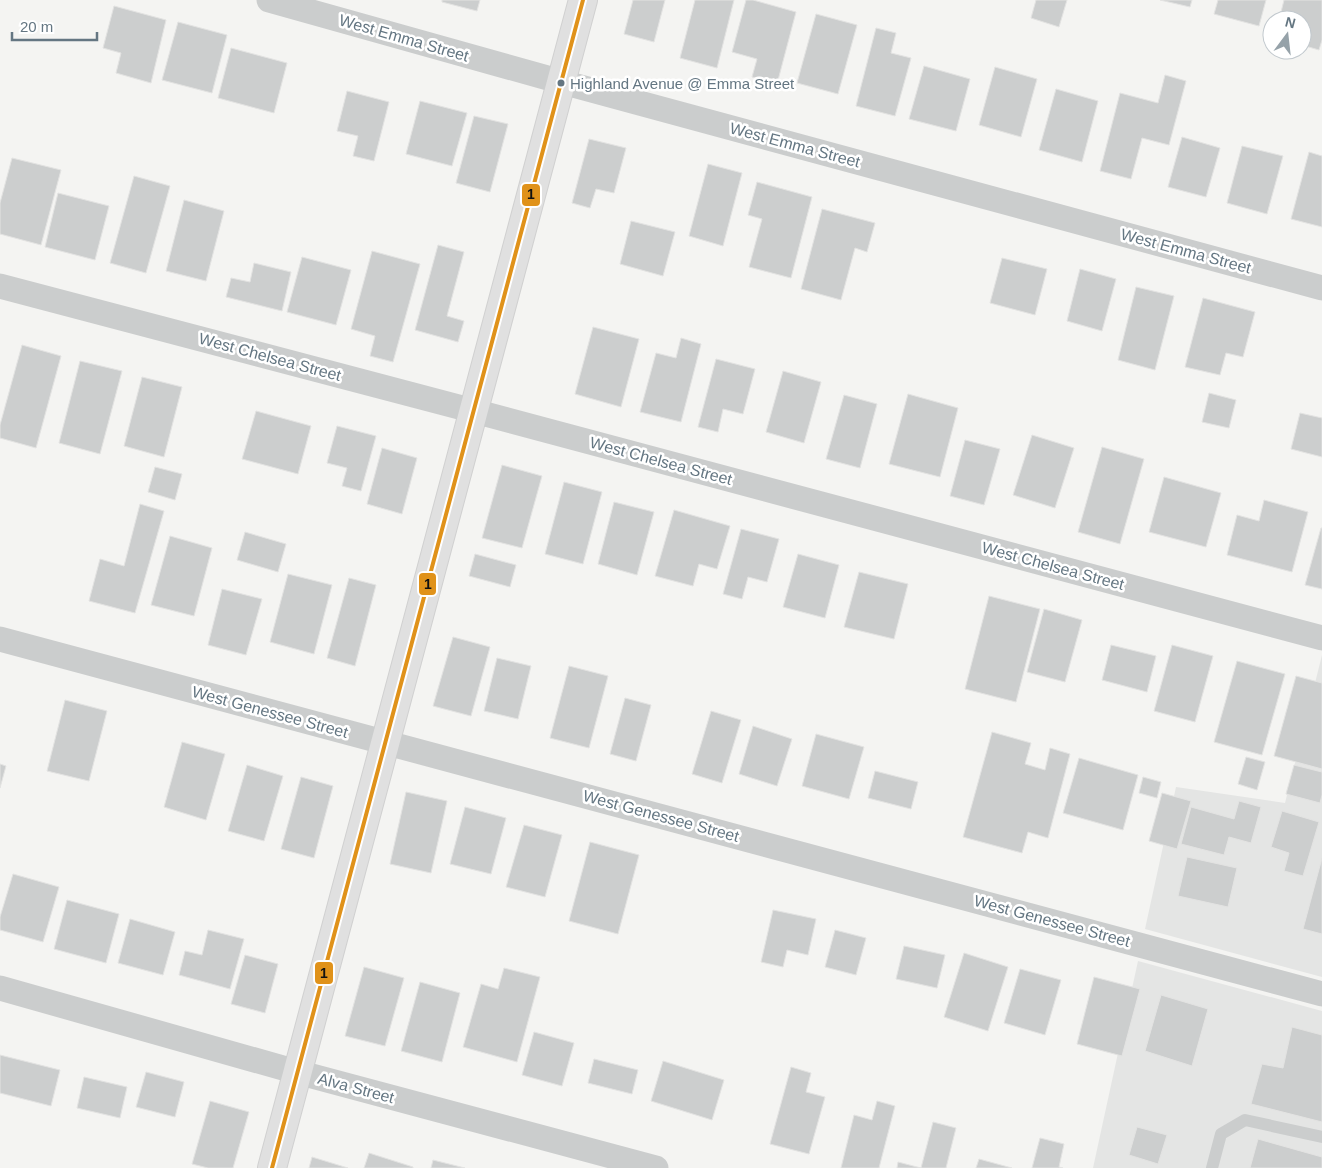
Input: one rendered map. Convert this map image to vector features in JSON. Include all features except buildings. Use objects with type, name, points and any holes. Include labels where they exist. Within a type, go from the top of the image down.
[{"type":"main road","points":[[272,1168],[584,0]]},
{"type":"street","name":"West Emma Street","points":[[268,0],[562,82],[1322,288]]},
{"type":"street","name":"West Chelsea Street","points":[[0,286],[1322,638]]},
{"type":"street","name":"West Genessee Street","points":[[0,639],[1322,994]]},
{"type":"street","name":"Alva Street","points":[[0,988],[298,1072],[656,1168]]},
{"type":"lane","points":[[1212,1168],[1221,1134],[1245,1120],[1322,1137]]},
{"type":"shaded area","points":[[1322,655],[1322,977],[1145,929],[1176,787],[1285,803]]},
{"type":"shaded area","points":[[1138,961],[1322,1011],[1322,1168],[1093,1168]]},
{"type":"transit line","name":"1","points":[[272,1168],[583,0]]},
{"type":"place","name":"Highland Avenue @ Emma Street","points":[[561,83]]}]
